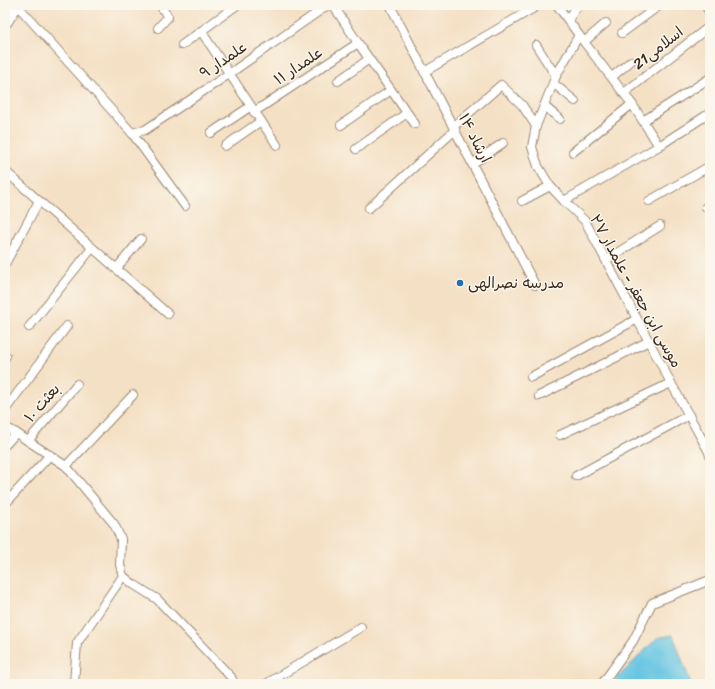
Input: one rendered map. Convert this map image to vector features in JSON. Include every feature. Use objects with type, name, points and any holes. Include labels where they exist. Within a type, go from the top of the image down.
[{"type":"highway","points":[[5,20],[16,5]]},
{"type":"street","points":[[16,5],[132,133],[185,206]]},
{"type":"street","points":[[182,45],[237,5]]},
{"type":"street","name":"علمدار ۹","points":[[132,133],[145,130],[328,5]]},
{"type":"street","points":[[333,5],[415,124]]},
{"type":"street","name":"ارشاد ۱۴","points":[[390,5],[535,285]]},
{"type":"street","points":[[424,72],[539,5]]},
{"type":"street","points":[[557,5],[632,104],[659,146]]},
{"type":"street","points":[[568,20],[578,5]]},
{"type":"street","points":[[622,34],[660,5]]},
{"type":"street","points":[[705,5],[710,13]]},
{"type":"street","points":[[158,28],[168,17],[162,6]]},
{"type":"street","points":[[584,42],[606,23]]},
{"type":"street","name":"اسلامی21","points":[[624,93],[710,26]]},
{"type":"street","points":[[201,31],[277,145]]},
{"type":"street","name":"موسی ابن جعفر - علمدار ۲۷","points":[[579,35],[554,79],[536,126],[532,147],[538,166],[550,186],[585,221],[710,456]]},
{"type":"street","name":"علمدار ۱۱","points":[[211,134],[358,43]]},
{"type":"street","points":[[536,45],[554,79],[575,101]]},
{"type":"street","points":[[338,81],[369,59]]},
{"type":"street","points":[[612,78],[631,61]]},
{"type":"street","points":[[643,121],[710,78]]},
{"type":"street","points":[[369,208],[501,86],[522,105],[536,126]]},
{"type":"street","points":[[341,126],[391,90]]},
{"type":"street","points":[[574,152],[632,104]]},
{"type":"street","points":[[544,106],[560,119]]},
{"type":"street","points":[[356,149],[407,113]]},
{"type":"street","points":[[564,201],[659,146],[710,113]]},
{"type":"street","points":[[225,146],[261,121]]},
{"type":"street","points":[[472,164],[503,143]]},
{"type":"street","points":[[649,201],[710,166]]},
{"type":"street","points":[[5,171],[168,314]]},
{"type":"street","points":[[522,201],[550,186]]},
{"type":"street","points":[[5,264],[39,201]]},
{"type":"street","points":[[606,260],[660,226]]},
{"type":"street","points":[[116,269],[141,239]]},
{"type":"street","points":[[29,327],[92,248]]},
{"type":"street","points":[[531,377],[637,318]]},
{"type":"street","points":[[5,410],[67,326]]},
{"type":"street","points":[[539,396],[649,341]]},
{"type":"street","points":[[560,435],[671,383]]},
{"type":"street","name":"بعثت ۱۰","points":[[28,441],[77,384]]},
{"type":"street","points":[[66,466],[133,395]]},
{"type":"street","points":[[576,476],[689,415]]},
{"type":"street","points":[[5,427],[16,432],[66,466],[114,524],[121,539],[120,565],[123,576],[157,600],[231,676],[234,684]]},
{"type":"street","points":[[5,446],[16,432]]},
{"type":"street","points":[[5,504],[50,455]]},
{"type":"street","points":[[74,684],[77,643],[123,576]]},
{"type":"street","points":[[602,684],[633,641],[652,603],[710,580]]},
{"type":"street","points":[[266,684],[361,627]]},
{"type":"water","points":[[673,635],[691,684],[611,684],[657,638]]},
{"type":"place","name":"مدرسه نصرالهی","points":[[460,283]]}]
